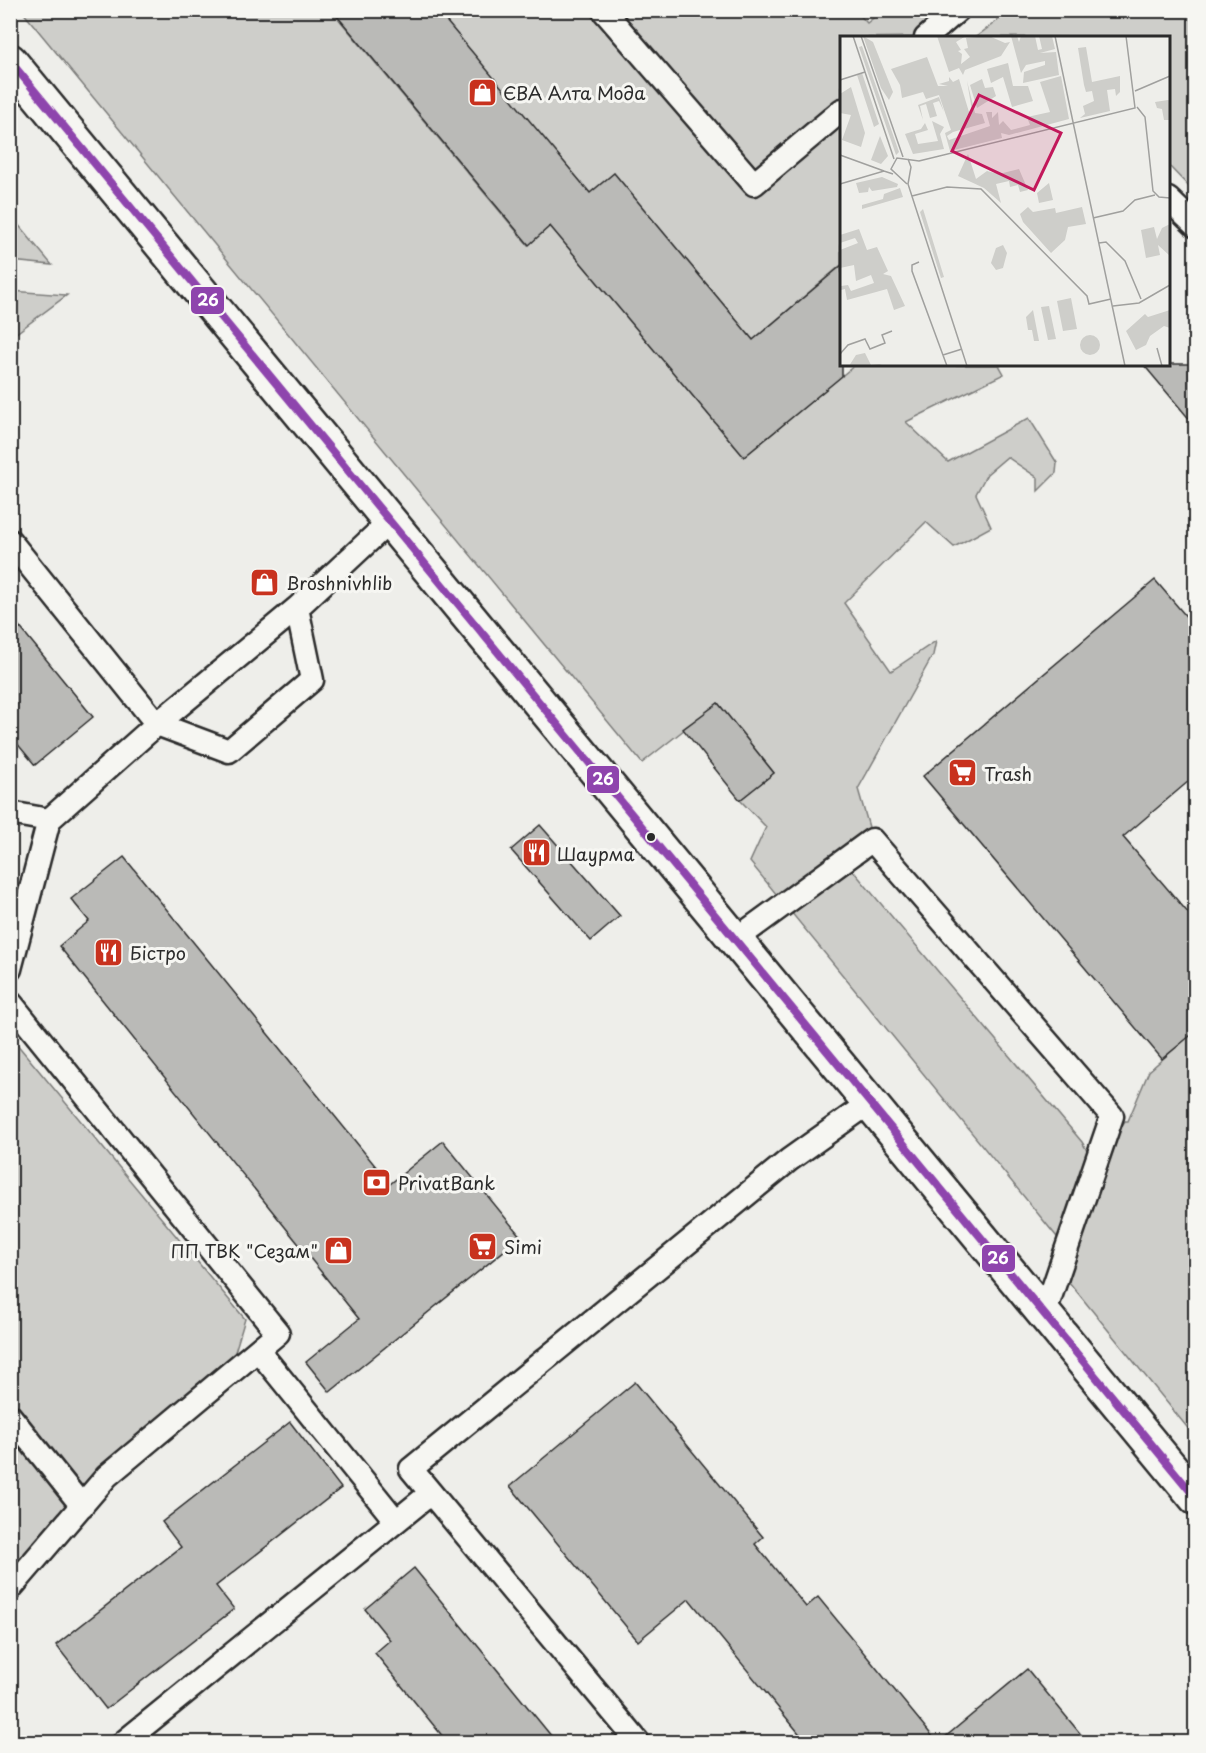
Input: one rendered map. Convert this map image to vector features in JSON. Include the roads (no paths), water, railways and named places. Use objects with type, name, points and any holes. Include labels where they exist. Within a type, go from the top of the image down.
[{"type":"main road","points":[[10,60],[1196,1498]]},
{"type":"lane","points":[[603,10],[754,184],[840,112]]},
{"type":"lane","points":[[928,36],[958,10]]},
{"type":"lane","points":[[1170,201],[1196,226]]},
{"type":"lane","points":[[10,969],[49,820],[157,724],[297,608],[390,521]]},
{"type":"lane","points":[[10,541],[157,724],[229,752],[312,680],[297,608]]},
{"type":"lane","points":[[10,813],[49,820]]},
{"type":"lane","points":[[735,940],[873,840],[1112,1116],[1044,1314]]},
{"type":"lane","points":[[10,1002],[278,1333],[107,1476],[10,1590]]},
{"type":"lane","points":[[638,1743],[411,1469],[789,1160],[869,1103]]},
{"type":"lane","points":[[258,1350],[396,1521]]},
{"type":"lane","points":[[10,1416],[82,1506]]},
{"type":"lane","points":[[124,1743],[431,1493]]},
{"type":"place","name":"ЄВА Алта Мода","points":[[482,92]]},
{"type":"place","name":"Broshnivhlib","points":[[265,582]]},
{"type":"place","name":"Trash","points":[[963,773]]},
{"type":"place","name":"Шаурма","points":[[536,853]]},
{"type":"place","name":"Бістро","points":[[109,952]]},
{"type":"place","name":"PrivatBank","points":[[377,1182]]},
{"type":"place","name":"Simi","points":[[483,1246]]},
{"type":"place","name":"ПП ТВК \"Сезам\"","points":[[339,1250]]}]
